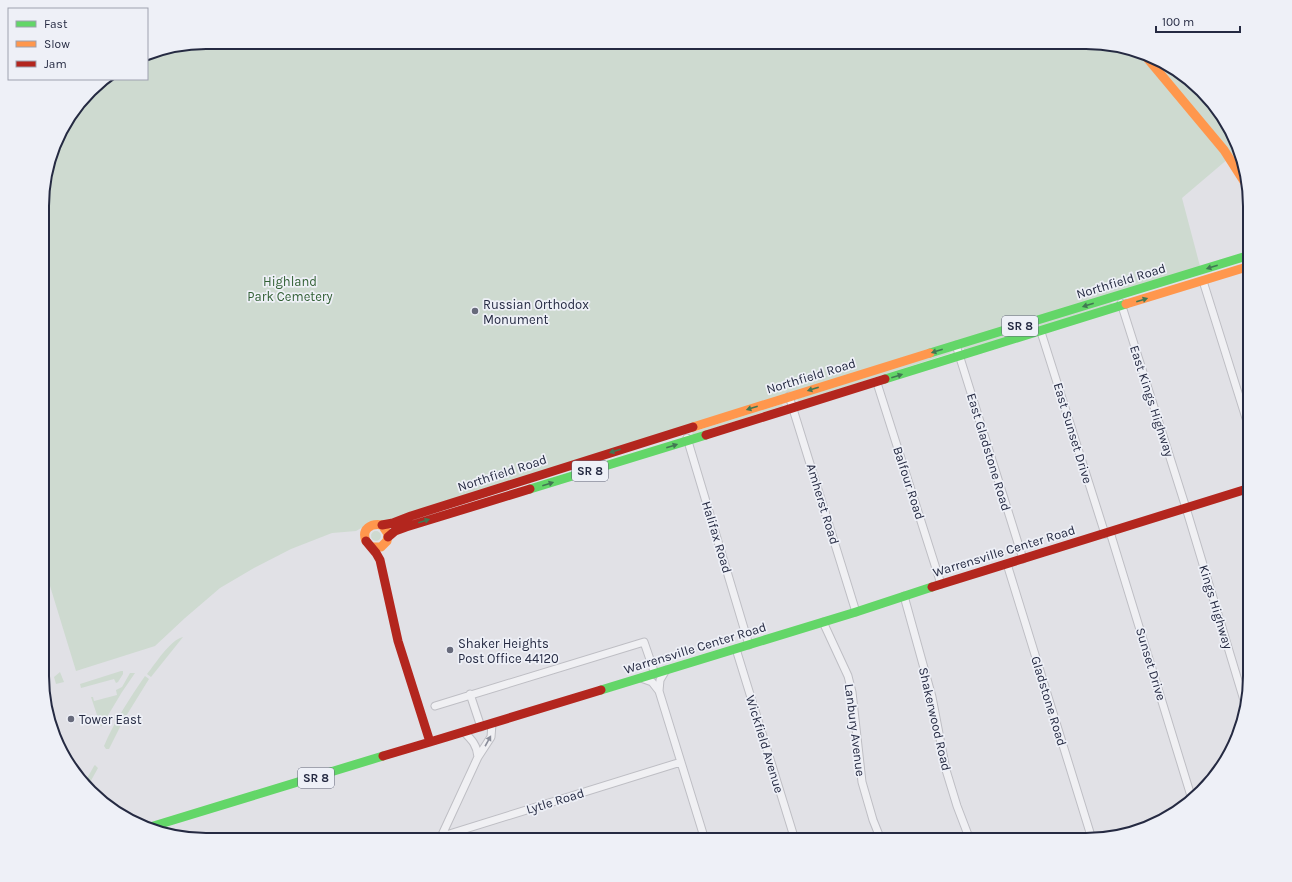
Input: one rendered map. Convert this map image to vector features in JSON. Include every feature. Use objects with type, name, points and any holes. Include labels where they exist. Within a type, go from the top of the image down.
[{"type":"main road","points":[[1152,63],[1224,150],[1240,175]]},
{"type":"main road","name":"Northfield Road","points":[[382,525],[393,523],[789,396],[1243,257]]},
{"type":"main road","name":"Northfield Road","points":[[387,540],[395,531],[406,526],[878,383],[1243,268]]},
{"type":"main road","name":"Warrensville Center Road","points":[[156,825],[655,674],[1243,490]]},
{"type":"main road","name":"SR 8","points":[[382,525],[372,525],[369,527],[364,537],[366,543],[376,551],[380,560],[385,589],[401,648],[430,742]]},
{"type":"main road","points":[[372,547],[381,547],[387,540],[387,531],[382,525]]},
{"type":"main road","name":"SR 8","points":[[387,540],[385,555],[391,589],[392,615]]},
{"type":"street","points":[[1203,281],[1243,410]]},
{"type":"street","name":"East Kings Highway","points":[[1118,295],[1186,508]]},
{"type":"street","name":"East Sunset Drive","points":[[1041,332],[1107,533]]},
{"type":"street","name":"East Gladstone Road","points":[[956,346],[1023,559]]},
{"type":"street","name":"Balfour Road","points":[[878,383],[941,584]]},
{"type":"street","name":"Amherst Road","points":[[789,396],[856,612]]},
{"type":"street","name":"Halifax Road","points":[[684,429],[749,645]]},
{"type":"street","name":"Kings Highway","points":[[1186,508],[1242,694]]},
{"type":"street","name":"Sunset Drive","points":[[1107,533],[1190,794]]},
{"type":"street","name":"Gladstone Road","points":[[1007,564],[1090,833]]},
{"type":"street","name":"Shakerwood Road","points":[[904,596],[932,697],[946,770],[967,833]]},
{"type":"street","name":"Lanbury Avenue","points":[[823,622],[848,676],[852,692],[862,782],[878,833]]},
{"type":"street","name":"Warrensville Center Road","points":[[435,706],[470,694],[644,642],[655,674]]},
{"type":"street","name":"Wickfield Avenue","points":[[736,649],[793,833]]},
{"type":"street","points":[[659,691],[660,680],[666,670]]},
{"type":"street","points":[[641,678],[652,682],[659,691],[702,833]]},
{"type":"street","points":[[470,694],[481,727]]},
{"type":"street","points":[[443,833],[478,757],[491,737],[492,724]]},
{"type":"street","points":[[464,732],[475,743],[478,757]]},
{"type":"street","name":"Lytle Road","points":[[457,833],[681,762]]},
{"type":"green space","name":"Highland Park Cemetery","points":[[196,49],[1096,49],[1137,57],[1156,65],[1173,75],[1182,81],[1204,102],[1211,110],[1227,136],[1235,155],[1240,175],[1229,158],[1182,198],[1201,270],[1110,301],[1113,304],[964,351],[964,348],[391,522],[372,522],[356,531],[332,533],[291,549],[220,588],[155,646],[76,671],[49,583],[50,185],[57,155],[65,136],[81,110],[112,80],[148,80],[148,60],[165,54]]},
{"type":"green space","points":[[948,352],[951,353],[799,402],[797,399]]},
{"type":"green space","points":[[782,404],[783,406],[693,435],[692,432]]},
{"type":"green space","points":[[374,531],[378,531],[381,536],[378,541],[374,541],[371,538],[371,534]]},
{"type":"green space","points":[[183,637],[151,677],[147,674],[168,647],[173,642]]},
{"type":"green space","points":[[123,671],[123,674],[116,683],[114,679],[81,688],[80,684]]},
{"type":"green space","points":[[60,672],[64,682],[56,684],[54,677]]},
{"type":"green space","points":[[130,673],[135,673],[101,727],[91,697],[93,697],[94,701],[117,695],[116,690],[122,687]]},
{"type":"green space","points":[[145,676],[149,679],[123,721],[109,749],[106,749],[104,746],[113,728],[128,701]]},
{"type":"green space","points":[[95,765],[98,768],[90,782],[87,779]]},
{"type":"traffic: fast","points":[[930,353],[1243,257]]},
{"type":"traffic: fast","points":[[885,379],[1126,304]]},
{"type":"traffic: fast","points":[[530,489],[706,435]]},
{"type":"traffic: fast","points":[[601,690],[856,612],[932,587]]},
{"type":"traffic: fast","points":[[156,825],[383,756]]},
{"type":"traffic: slow","points":[[1152,63],[1224,150],[1240,175]]},
{"type":"traffic: slow","points":[[1126,304],[1243,268]]},
{"type":"traffic: slow","points":[[693,427],[930,353]]},
{"type":"traffic: slow","points":[[366,541],[366,530],[374,525],[382,525],[388,534],[387,541],[381,547],[372,547]]},
{"type":"traffic: jam","points":[[706,435],[885,379]]},
{"type":"traffic: jam","points":[[382,525],[393,523],[693,427]]},
{"type":"traffic: jam","points":[[388,537],[395,531],[406,527],[530,489]]},
{"type":"traffic: jam","points":[[932,587],[1243,490]]},
{"type":"traffic: jam","points":[[366,541],[380,560],[398,641],[430,742],[383,756]]},
{"type":"traffic: jam","points":[[430,742],[601,690]]},
{"type":"place","name":"Russian Orthodox Monument","points":[[475,311]]},
{"type":"place","name":"Shaker Heights Post Office 44120","points":[[450,650]]},
{"type":"place","name":"Tower East","points":[[71,719]]}]
